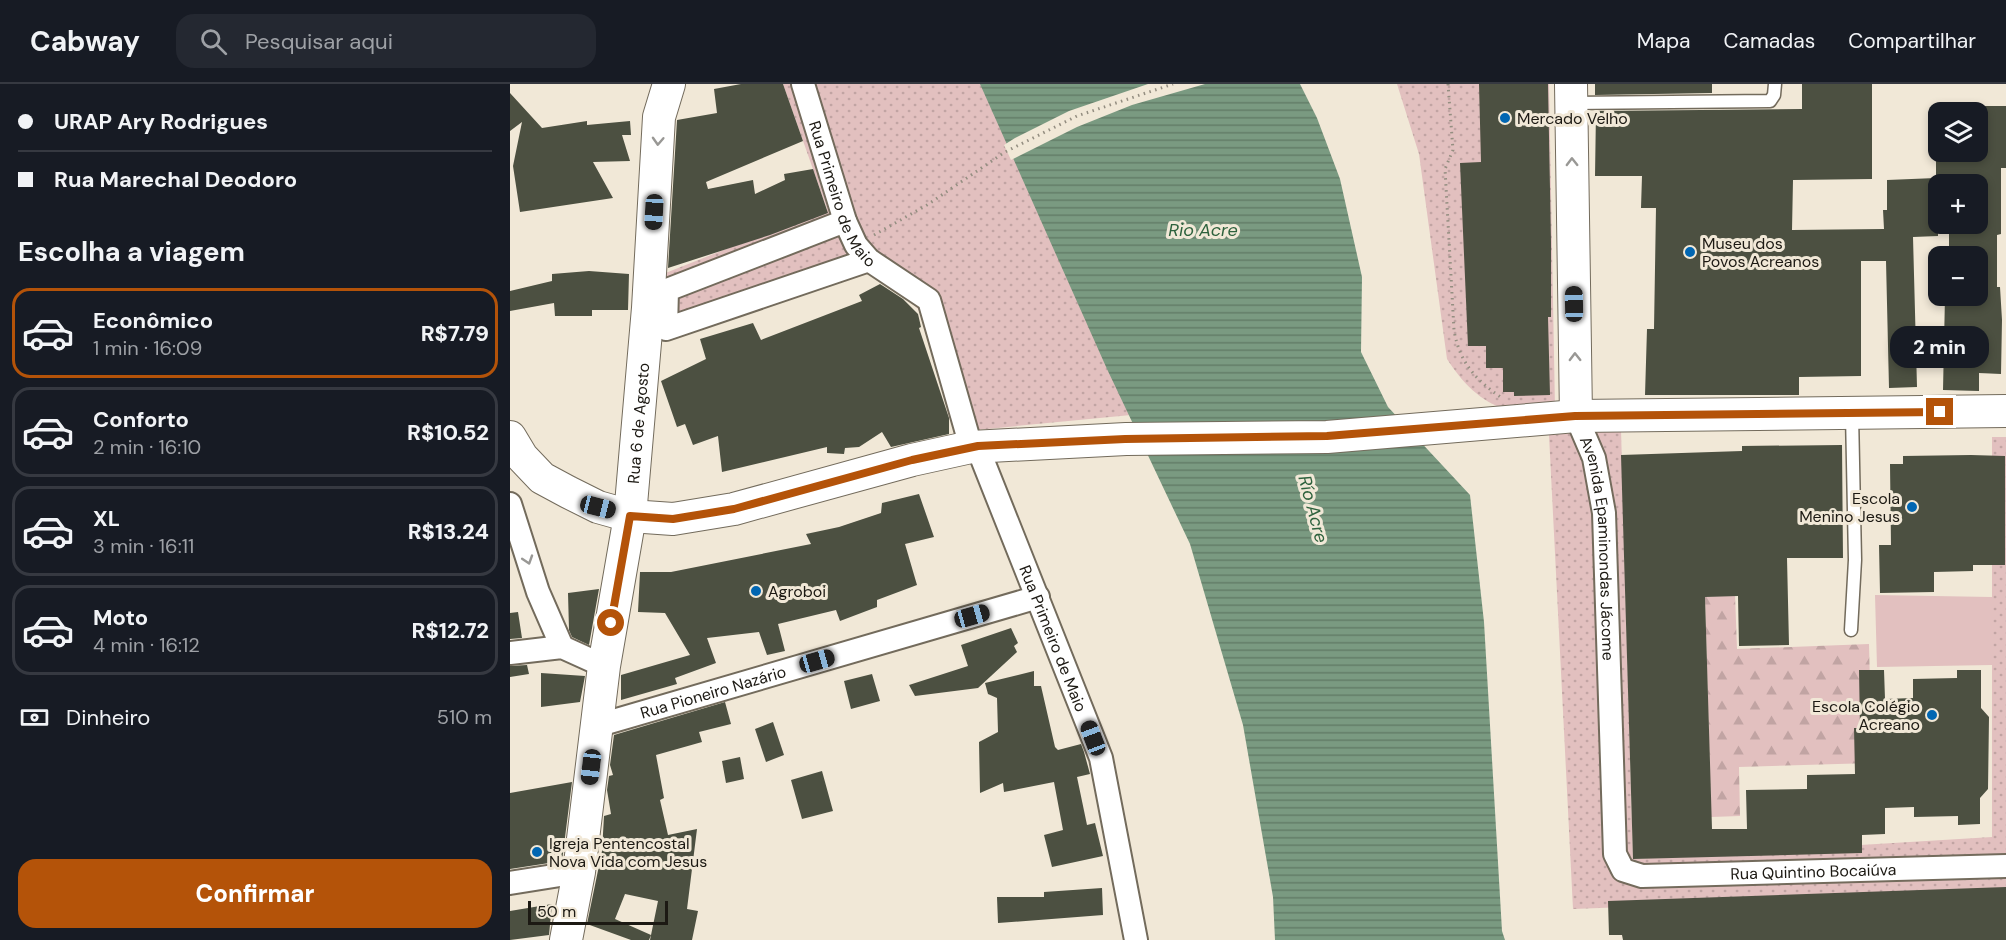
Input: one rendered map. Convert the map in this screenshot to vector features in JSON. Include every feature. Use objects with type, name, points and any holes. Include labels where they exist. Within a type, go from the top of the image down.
[{"type":"main road","name":"Rua 6 de Agosto","points":[[566,940],[579,872],[604,666],[630,516],[648,308],[659,117],[669,84]]},
{"type":"main road","name":"Avenida Epaminondas Jácome","points":[[1563,417],[1571,93]]},
{"type":"main road","points":[[510,437],[522,457],[542,478],[598,507],[630,516],[673,519],[734,509],[912,460],[979,446],[1125,439],[1327,436],[1563,417],[2006,411]]},
{"type":"street","name":"Rua Primeiro de Maio","points":[[803,84],[845,221],[855,246],[869,260],[929,300],[979,446],[1101,758],[1136,940]]},
{"type":"street","points":[[845,221],[667,290],[666,329],[869,260]]},
{"type":"street","name":"Avenida Epaminondas Jácome","points":[[1563,417],[1594,458],[1604,513],[1615,854],[1623,870]]},
{"type":"street","points":[[510,504],[538,592],[562,647]]},
{"type":"street","name":"Rua Pioneiro Nazário","points":[[596,726],[1038,597]]},
{"type":"street","points":[[510,653],[562,647],[604,666]]},
{"type":"street","name":"Rua Quintino Bocaiúva","points":[[1623,870],[1642,876],[2006,866]]},
{"type":"street","points":[[510,883],[579,872]]},
{"type":"lane","points":[[1571,93],[1770,101],[1774,95],[1775,84]]},
{"type":"lane","points":[[1851,630],[1855,560],[1852,413]]},
{"type":"path","points":[[927,205],[1005,152],[1077,116],[1173,84]]},
{"type":"path","points":[[1448,84],[1453,150],[1445,169],[1457,347],[1473,376],[1502,398],[1512,400]]},
{"type":"green space","points":[[783,84],[982,84],[1131,415],[955,432],[920,311],[873,264],[654,339],[658,276],[827,209]]},
{"type":"green space","points":[[1397,84],[1549,84],[1555,408],[1519,412],[1489,402],[1459,376],[1447,359],[1419,154]]},
{"type":"green space","points":[[1621,429],[1633,859],[1992,837],[1992,437],[2006,437],[2006,940],[1995,893],[1573,909],[1549,435]]},
{"type":"green space","points":[[1735,594],[1737,649],[1869,644],[1872,763],[1739,767],[1740,816],[1711,817],[1705,597]]},
{"type":"green space","points":[[1875,595],[1992,597],[1992,665],[1877,667]]},
{"type":"water","name":"Rio Acre","points":[[980,84],[1300,84],[1317,118],[1340,179],[1362,277],[1361,352],[1388,407],[1470,495],[1484,622],[1502,931],[1505,940],[1275,940],[1273,897],[1243,725],[1190,544],[1107,369]]},
{"type":"pier","points":[[1148,84],[1205,84],[1132,105],[1077,127],[1011,160],[1004,145],[1015,138],[1069,111]]},
{"type":"building","points":[[741,84],[783,84],[803,141],[706,182],[708,189],[753,180],[755,194],[785,180],[784,174],[813,169],[828,213],[770,235],[668,268],[677,120],[717,113],[714,89]]},
{"type":"building","points":[[1479,84],[1548,84],[1551,242],[1551,317],[1548,317],[1550,395],[1514,396],[1514,392],[1503,392],[1503,368],[1486,368],[1486,346],[1468,346],[1460,163],[1481,162]]},
{"type":"building","points":[[1595,84],[1712,84],[1712,93],[1595,95]]},
{"type":"building","points":[[1802,84],[1872,84],[1872,179],[1793,180],[1792,230],[1884,229],[1883,210],[1887,210],[1887,180],[1928,178],[1928,234],[1938,234],[1938,236],[1913,237],[1917,387],[1889,388],[1886,261],[1861,261],[1861,376],[1799,377],[1799,395],[1645,395],[1647,329],[1654,329],[1656,208],[1641,208],[1642,176],[1595,176],[1596,111],[1802,109]]},
{"type":"building","points":[[510,93],[542,128],[587,121],[587,125],[630,121],[631,135],[622,135],[630,161],[593,162],[613,198],[520,212],[513,166],[522,122],[510,131]]},
{"type":"building","points":[[1988,106],[2006,106],[2006,168],[2001,168],[2001,234],[1997,235],[1997,287],[2000,287],[2002,320],[2001,374],[1979,373],[1979,391],[1943,390],[1945,306],[1988,306],[1988,246],[1949,246],[1949,234],[1988,234],[1988,174],[1936,174],[1936,162],[1988,162]]},
{"type":"building","points":[[589,271],[629,274],[628,310],[592,310],[592,316],[555,316],[554,303],[510,311],[510,291],[552,281],[552,274]]},
{"type":"building","points":[[880,284],[903,299],[918,314],[921,327],[919,328],[949,418],[949,434],[891,447],[882,432],[859,447],[845,448],[844,454],[827,453],[827,447],[722,472],[718,436],[693,445],[685,424],[677,427],[661,381],[706,359],[700,339],[753,323],[761,340],[862,301],[859,295]]},
{"type":"building","points":[[1842,445],[1843,558],[1787,558],[1789,645],[1739,646],[1738,596],[1705,597],[1712,829],[1747,829],[1746,790],[1807,789],[1807,775],[1855,774],[1854,728],[1860,728],[1859,670],[1884,670],[1885,699],[1913,698],[1913,679],[1957,678],[1957,670],[1981,670],[1981,708],[1989,717],[1988,789],[1980,798],[1980,824],[1958,825],[1958,816],[1914,817],[1914,807],[1885,808],[1885,834],[1862,835],[1862,853],[1633,859],[1621,455],[1742,451],[1742,446]]},
{"type":"building","points":[[1903,456],[2005,456],[2005,565],[1973,565],[1973,571],[1934,572],[1934,592],[1880,593],[1879,545],[1891,545],[1890,464],[1903,464]]},
{"type":"building","points":[[919,494],[934,537],[905,544],[917,585],[877,600],[877,607],[840,621],[836,610],[778,624],[785,651],[767,655],[759,632],[707,638],[716,663],[675,678],[677,684],[621,700],[621,675],[690,655],[665,613],[638,612],[640,572],[671,572],[811,544],[806,534],[839,527],[881,513],[882,503]]},
{"type":"building","points":[[599,589],[589,645],[572,637],[569,630],[568,593]]},
{"type":"building","points":[[518,612],[522,638],[510,639],[510,613]]},
{"type":"building","points":[[1011,628],[1018,643],[1014,646],[1017,652],[978,688],[915,696],[909,685],[968,666],[961,645]]},
{"type":"building","points":[[527,665],[529,674],[510,677],[510,666]]},
{"type":"building","points":[[1034,671],[1034,686],[1041,686],[1055,747],[1058,750],[1081,744],[1084,752],[1090,774],[1077,777],[1087,825],[1095,823],[1103,856],[1052,867],[1044,835],[1063,830],[1054,782],[1004,792],[1003,783],[980,793],[979,742],[998,732],[997,698],[988,694],[985,683]]},
{"type":"building","points":[[541,673],[585,676],[580,702],[541,707]]},
{"type":"building","points":[[872,674],[880,701],[851,709],[844,681]]},
{"type":"building","points":[[725,702],[731,724],[699,732],[702,742],[656,755],[664,798],[660,800],[668,835],[697,829],[687,909],[698,911],[692,940],[650,940],[658,901],[625,894],[615,919],[651,935],[649,940],[631,940],[587,924],[602,851],[604,816],[611,814],[607,790],[609,776],[613,775],[610,765],[614,735]]},
{"type":"building","points":[[773,722],[784,755],[766,762],[755,729]]},
{"type":"building","points":[[740,757],[744,779],[726,783],[722,761]]},
{"type":"building","points":[[822,771],[833,811],[802,819],[791,780]]},
{"type":"building","points":[[572,782],[562,861],[510,869],[510,793]]},
{"type":"building","points":[[2006,887],[2006,940],[1623,940],[1622,935],[1609,935],[1608,901]]},
{"type":"building","points":[[1102,888],[1103,915],[998,923],[997,897],[1044,897],[1044,892]]},
{"type":"building","points":[[552,904],[549,935],[510,940],[510,911]]},
{"type":"place","name":"Mercado Velho","points":[[1505,118]]},
{"type":"place","name":"Museu dos Povos Acreanos","points":[[1690,252]]},
{"type":"place","name":"Escola Menino Jesus","points":[[1912,507]]},
{"type":"place","name":"Agroboi","points":[[756,591]]},
{"type":"place","name":"Escola Colégio Acreano","points":[[1932,715]]},
{"type":"place","name":"Igreja Pentencostal Nova Vida com Jesus","points":[[537,852]]},
{"type":"route","points":[[611,623],[630,516],[673,519],[734,509],[912,460],[970,447],[1125,439],[1327,436],[1575,416],[1940,412]]},
{"type":"water label","name":"Río Acre","points":[[1313,509]]}]
